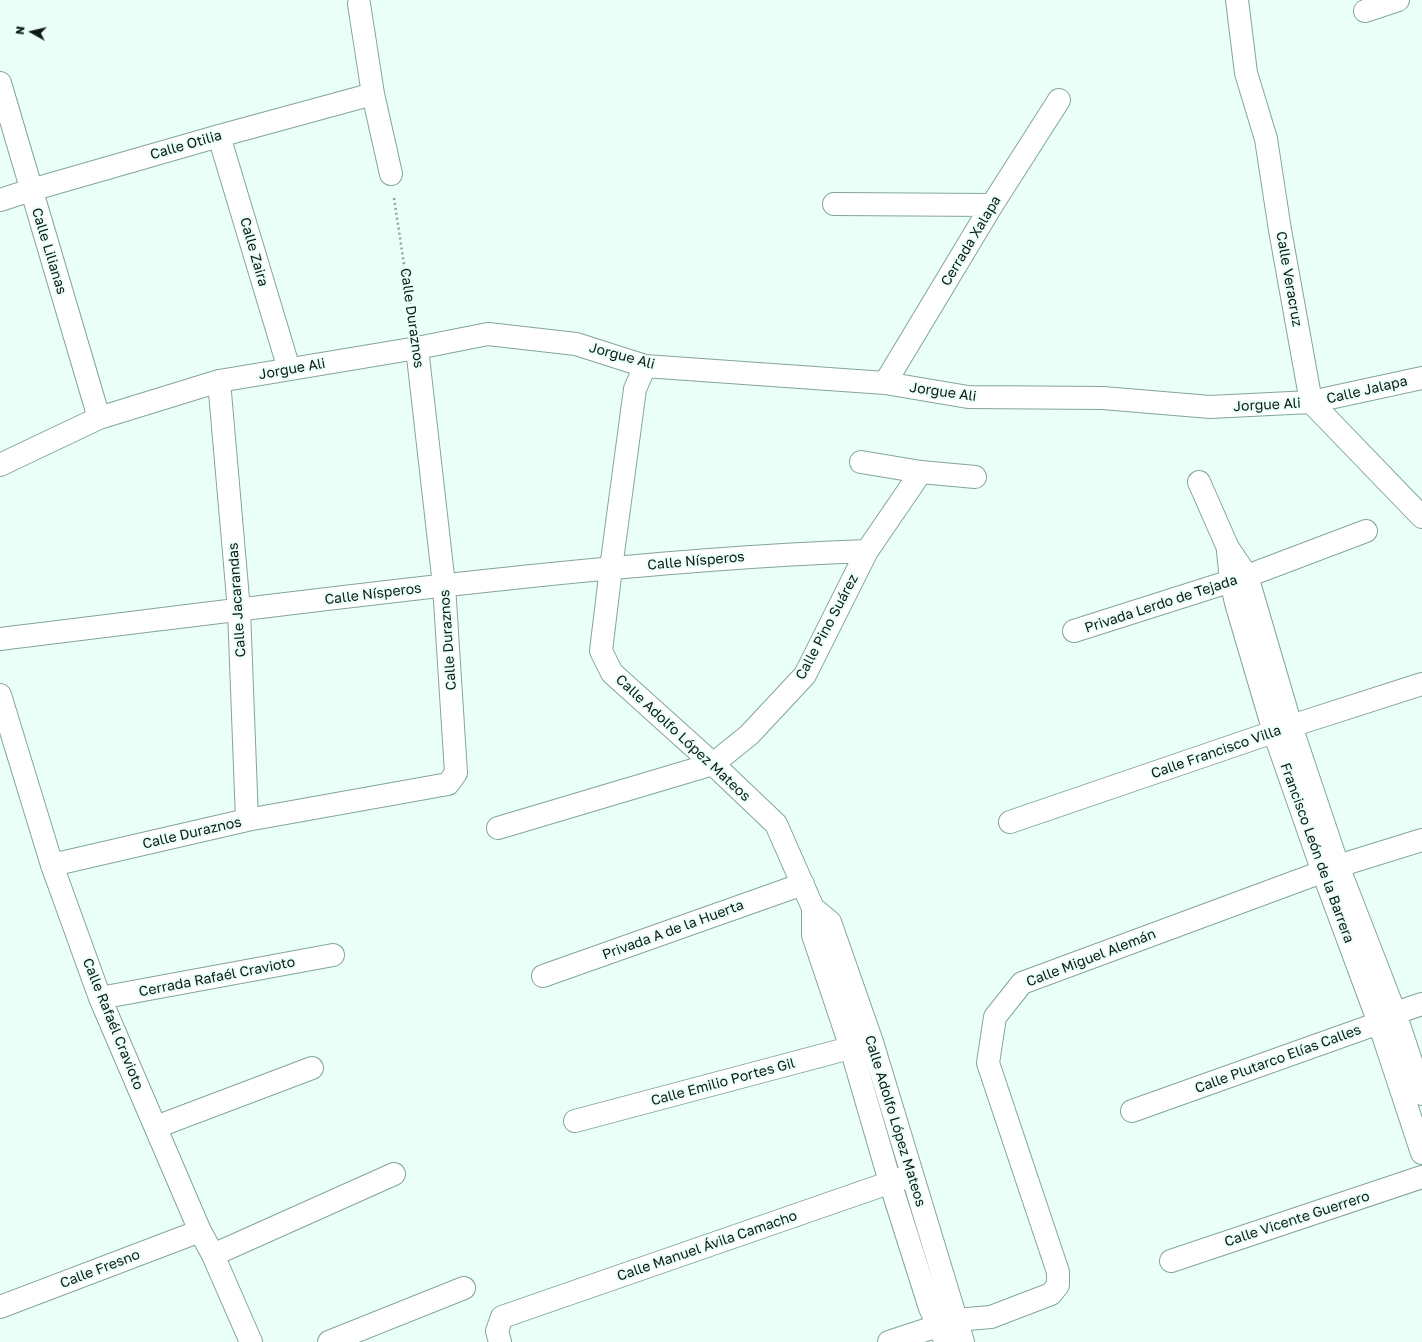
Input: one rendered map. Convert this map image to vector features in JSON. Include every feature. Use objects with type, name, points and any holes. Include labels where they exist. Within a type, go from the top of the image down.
[{"type":"street","name":"Calle Veracruz","points":[[1237,0],[1246,73],[1266,139],[1280,230],[1311,402]]},
{"type":"street","points":[[1365,11],[1398,0]]},
{"type":"street","points":[[359,4],[373,94],[390,174]]},
{"type":"street","name":"Calle Lilianas","points":[[0,83],[99,418]]},
{"type":"street","name":"Calle Otilia","points":[[0,200],[219,136],[373,94]]},
{"type":"street","name":"Cerrada Xalapa","points":[[885,383],[992,205],[1059,100]]},
{"type":"street","name":"Calle Zaira","points":[[219,136],[288,369]]},
{"type":"street","points":[[834,204],[992,205]]},
{"type":"street","name":"Jorgue Ali","points":[[0,465],[99,418],[219,381],[417,348],[488,334],[576,344],[645,366],[885,383],[968,397],[1103,398],[1210,407],[1311,402]]},
{"type":"street","name":"Calle Duraznos","points":[[52,865],[247,820],[448,784],[456,773],[444,585],[417,348]]},
{"type":"street","name":"Calle Adolfo López Mateos","points":[[645,366],[635,389],[610,568],[601,651],[612,673],[776,824],[813,908],[813,935],[851,1048],[890,1182],[930,1308],[947,1329],[963,1342]]},
{"type":"street","name":"Calle Jalapa","points":[[1311,402],[1422,378]]},
{"type":"street","name":"Calle Jacarandas","points":[[219,381],[239,610],[247,820]]},
{"type":"street","points":[[1311,402],[1422,517]]},
{"type":"street","points":[[861,462],[921,472],[975,477]]},
{"type":"street","name":"Calle Pino Suárez","points":[[712,764],[749,735],[805,675],[867,551],[921,472]]},
{"type":"street","name":"Francisco León de la Barrera","points":[[1199,482],[1228,548],[1239,579],[1236,603],[1282,729],[1330,869],[1387,1018],[1422,1094]]},
{"type":"street","name":"Privada Lerdo de Tejada","points":[[1074,632],[1239,579],[1366,531]]},
{"type":"street","name":"Calle Nísperos","points":[[0,639],[444,585],[610,568],[795,553],[867,551]]},
{"type":"street","name":"Calle Francisco Villa","points":[[1010,822],[1282,729],[1422,684]]},
{"type":"street","name":"Calle Rafaél Cravioto","points":[[0,696],[52,865],[100,998],[200,1231],[213,1255],[251,1342]]},
{"type":"street","points":[[498,828],[712,764]]},
{"type":"street","name":"Calle Miguel Alemán","points":[[902,1340],[991,1317],[1051,1294],[1058,1285],[1058,1272],[988,1063],[995,1017],[1022,983],[1330,869],[1422,840]]},
{"type":"street","name":"Privada A de la Huerta","points":[[543,976],[802,884]]},
{"type":"street","name":"Calle Adolfo López Mateos","points":[[813,908],[830,922],[872,1042],[911,1175],[947,1329]]},
{"type":"street","name":"Cerrada Rafaél Cravioto","points":[[100,998],[333,955]]},
{"type":"street","name":"Calle Plutarco Elías Calles","points":[[1132,1111],[1422,1004]]},
{"type":"street","name":"Francisco León de la Barrera","points":[[1387,1018],[1422,1153]]},
{"type":"street","name":"Calle Emilio Portes Gil","points":[[575,1121],[872,1042]]},
{"type":"street","points":[[156,1127],[312,1068]]},
{"type":"street","points":[[213,1255],[394,1174]]},
{"type":"street","name":"Calle Manuel Ávila Camacho","points":[[500,1342],[497,1331],[502,1317],[911,1175]]},
{"type":"street","name":"Calle Vicente Guerrero","points":[[1171,1261],[1422,1177]]},
{"type":"street","name":"Calle Fresno","points":[[0,1307],[200,1231]]},
{"type":"street","points":[[329,1342],[464,1288]]},
{"type":"street","name":"Calle Miguel Alemán","points":[[963,1342],[991,1317]]},
{"type":"path","name":"Calle Duraznos","points":[[390,174],[417,348]]}]
